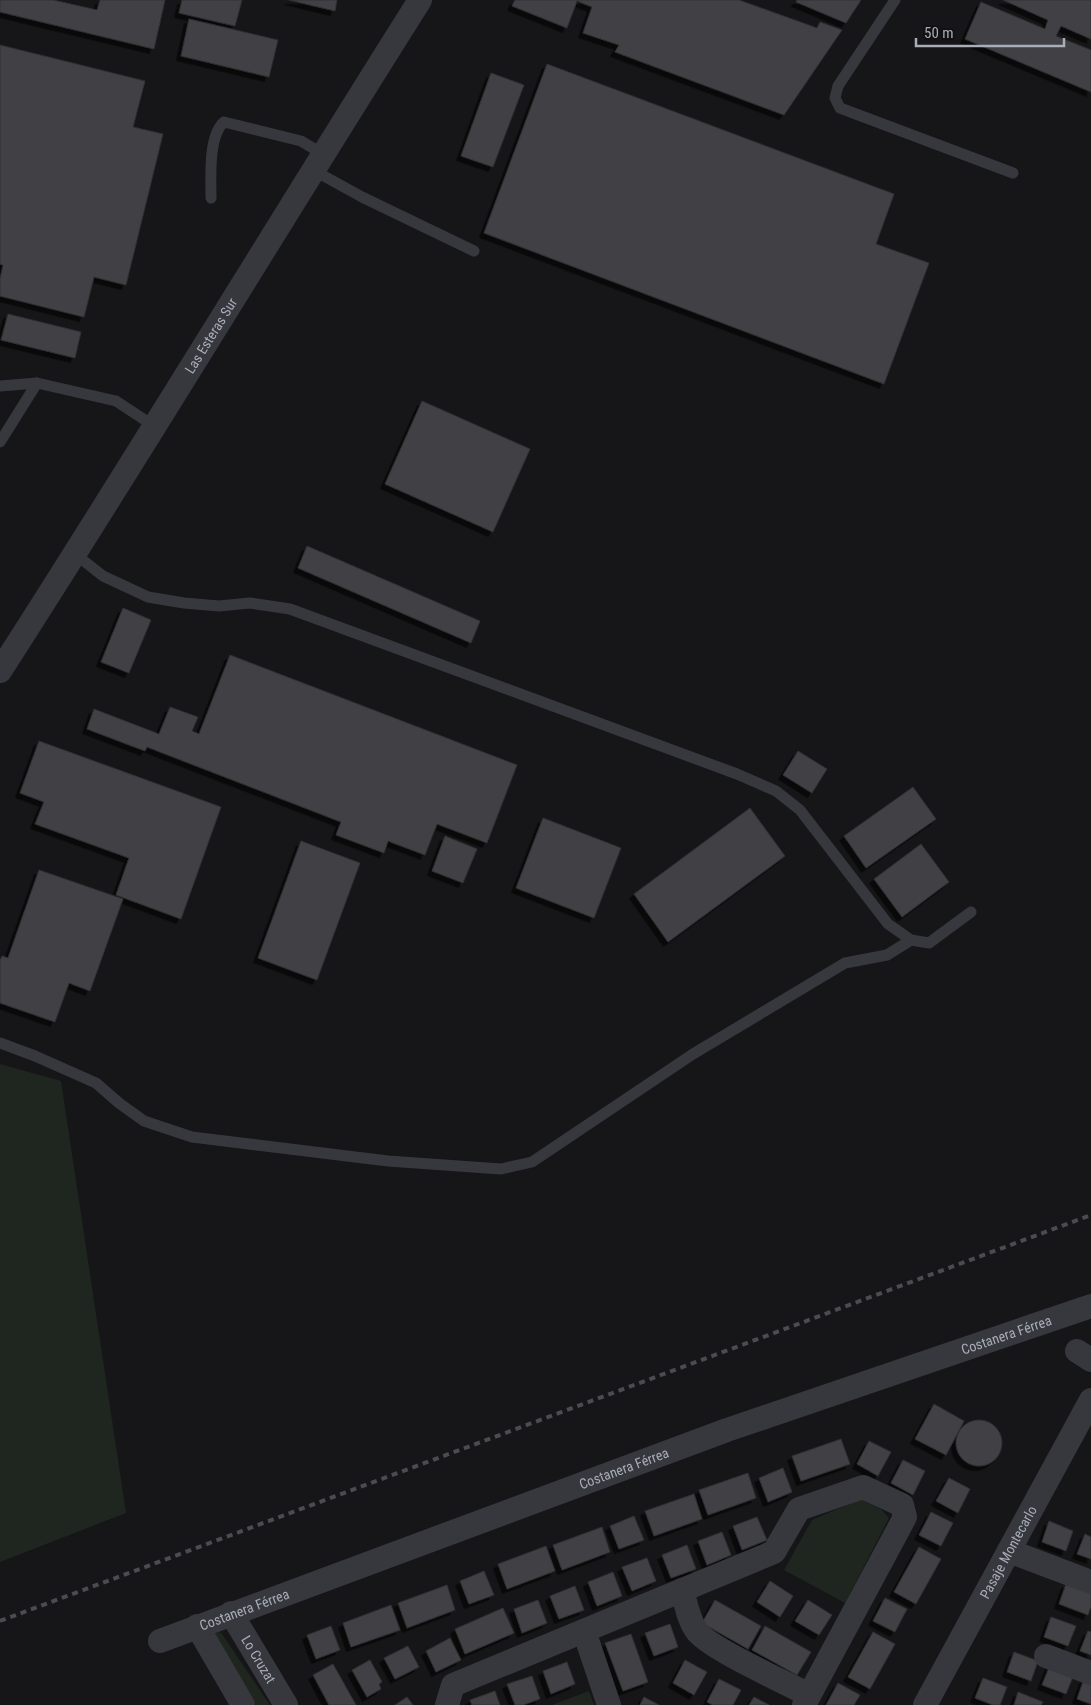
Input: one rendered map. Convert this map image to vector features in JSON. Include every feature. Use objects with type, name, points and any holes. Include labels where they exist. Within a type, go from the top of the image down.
[{"type":"street","name":"Las Esteras Sur","points":[[0,671],[420,0]]},
{"type":"street","name":"Costanera Férrea","points":[[160,1641],[728,1430],[1091,1306]]},
{"type":"street","name":"Pasaje Montecarlo","points":[[931,1703],[1009,1551],[1090,1405]]},
{"type":"street","points":[[447,1705],[453,1685],[584,1631],[682,1590],[774,1552],[799,1509],[863,1487],[902,1505],[905,1517],[807,1700],[711,1644],[697,1632],[689,1616],[682,1590]]},
{"type":"street","points":[[1009,1551],[1091,1582]]},
{"type":"street","name":"Lo Cruzat","points":[[231,1614],[286,1705]]},
{"type":"street","points":[[197,1626],[243,1705]]},
{"type":"street","points":[[584,1631],[609,1705]]},
{"type":"street","points":[[1046,1656],[1091,1673]]},
{"type":"lane","points":[[896,0],[838,86],[835,98],[840,108],[1013,173]]},
{"type":"lane","points":[[211,198],[212,152],[218,127],[224,122],[301,141],[318,162],[362,197],[474,251]]},
{"type":"lane","points":[[0,442],[37,383]]},
{"type":"lane","points":[[0,386],[37,383],[116,401],[154,426]]},
{"type":"lane","points":[[75,554],[104,576],[148,597],[218,606],[250,603],[290,608],[737,774],[776,791],[800,810],[888,924],[911,940],[929,943],[971,912]]},
{"type":"lane","points":[[0,1042],[96,1082],[119,1103],[144,1121],[192,1137],[388,1161],[501,1169],[532,1162],[693,1054],[845,963],[887,955],[911,940]]},
{"type":"shaded area","points":[[0,1064],[61,1081],[126,1513],[0,1562]]},
{"type":"shaded area","points":[[861,1499],[882,1510],[889,1518],[845,1603],[784,1570],[812,1520]]},
{"type":"shaded area","points":[[219,1632],[270,1705],[256,1705],[226,1659],[214,1634]]},
{"type":"shaded area","points":[[589,1691],[594,1705],[552,1705]]},
{"type":"building","points":[[0,0],[53,0],[97,10],[100,0],[165,0],[154,49],[0,12]]},
{"type":"building","points":[[182,0],[242,0],[235,26],[179,13]]},
{"type":"building","points":[[289,0],[337,0],[335,11]]},
{"type":"building","points":[[515,0],[739,0],[817,28],[820,22],[842,30],[784,115],[615,52],[619,45],[583,33],[592,7],[577,1],[567,28],[512,6]]},
{"type":"building","points":[[797,0],[861,0],[846,23],[796,2]]},
{"type":"building","points":[[1003,0],[1091,0],[1091,39],[1061,26],[1056,36],[1091,50],[1091,92],[965,39],[981,2],[1045,29],[1048,20]]},
{"type":"building","points":[[189,19],[278,40],[269,77],[181,56]]},
{"type":"building","points":[[0,45],[145,81],[133,127],[163,134],[126,285],[94,277],[84,317],[0,296],[0,279],[3,265],[0,264]]},
{"type":"building","points":[[547,64],[894,194],[876,244],[929,263],[884,384],[484,233]]},
{"type":"building","points":[[491,73],[524,85],[493,167],[461,156]]},
{"type":"building","points":[[8,314],[81,332],[75,358],[1,340]]},
{"type":"building","points":[[422,401],[530,449],[493,532],[385,484]]},
{"type":"building","points":[[307,546],[480,621],[471,643],[298,568]]},
{"type":"building","points":[[123,608],[151,620],[129,673],[101,662]]},
{"type":"building","points":[[230,655],[517,765],[487,843],[437,824],[425,855],[388,841],[384,853],[336,835],[341,822],[147,747],[145,751],[87,729],[94,709],[159,734],[170,707],[198,717],[192,731],[199,734]]},
{"type":"building","points":[[39,741],[221,807],[181,919],[116,895],[129,858],[35,824],[44,802],[20,793]]},
{"type":"building","points":[[798,751],[827,769],[812,793],[783,775]]},
{"type":"building","points":[[913,787],[936,819],[866,868],[844,836]]},
{"type":"building","points":[[750,808],[785,856],[668,942],[634,894]]},
{"type":"building","points":[[543,818],[621,848],[594,918],[516,888]]},
{"type":"building","points":[[445,836],[477,849],[463,883],[432,871]]},
{"type":"building","points":[[301,841],[360,863],[317,980],[258,958]]},
{"type":"building","points":[[921,844],[949,882],[902,917],[874,879]]},
{"type":"building","points":[[39,870],[123,899],[90,991],[69,983],[55,1022],[0,1003],[0,960],[2,956],[8,958]]},
{"type":"building","points":[[934,1404],[964,1421],[946,1455],[915,1439]]},
{"type":"building","points":[[974,1420],[984,1420],[998,1430],[1002,1443],[998,1456],[992,1462],[984,1466],[974,1466],[960,1456],[956,1448],[956,1438],[966,1424]]},
{"type":"building","points":[[841,1439],[850,1464],[801,1481],[792,1456]]},
{"type":"building","points":[[869,1441],[891,1452],[878,1476],[857,1464]]},
{"type":"building","points":[[903,1460],[925,1471],[913,1495],[891,1483]]},
{"type":"building","points":[[783,1468],[792,1492],[768,1502],[759,1478]]},
{"type":"building","points":[[748,1473],[756,1498],[708,1515],[699,1490]]},
{"type":"building","points":[[949,1478],[970,1489],[958,1513],[936,1501]]},
{"type":"building","points":[[694,1494],[702,1519],[654,1536],[645,1511]]},
{"type":"building","points":[[931,1512],[953,1523],[941,1546],[919,1535]]},
{"type":"building","points":[[634,1516],[644,1540],[619,1549],[610,1526]]},
{"type":"building","points":[[757,1517],[767,1540],[742,1550],[733,1526]]},
{"type":"building","points":[[1049,1521],[1073,1531],[1066,1551],[1042,1542]]},
{"type":"building","points":[[602,1527],[610,1552],[562,1570],[553,1545]]},
{"type":"building","points":[[722,1532],[731,1555],[707,1565],[698,1541]]},
{"type":"building","points":[[1085,1534],[1091,1537],[1091,1559],[1077,1554]]},
{"type":"building","points":[[687,1545],[696,1569],[671,1578],[662,1555]]},
{"type":"building","points":[[546,1546],[555,1571],[507,1589],[498,1564]]},
{"type":"building","points":[[919,1547],[941,1559],[916,1604],[894,1592]]},
{"type":"building","points":[[647,1558],[656,1581],[632,1591],[622,1567]]},
{"type":"building","points":[[484,1571],[494,1595],[469,1604],[460,1581]]},
{"type":"building","points":[[613,1572],[622,1596],[597,1606],[588,1582]]},
{"type":"building","points":[[770,1581],[793,1596],[780,1617],[757,1602]]},
{"type":"building","points":[[1066,1584],[1091,1593],[1091,1606],[1088,1615],[1059,1604]]},
{"type":"building","points":[[447,1585],[455,1610],[407,1628],[398,1603]]},
{"type":"building","points":[[575,1586],[584,1610],[559,1619],[550,1596]]},
{"type":"building","points":[[885,1598],[907,1609],[895,1632],[873,1621]]},
{"type":"building","points":[[538,1600],[547,1623],[522,1633],[514,1609]]},
{"type":"building","points":[[715,1600],[761,1626],[748,1649],[702,1623]]},
{"type":"building","points":[[808,1600],[832,1615],[819,1635],[795,1621]]},
{"type":"building","points":[[391,1605],[400,1630],[351,1647],[343,1623]]},
{"type":"building","points":[[503,1608],[514,1633],[465,1654],[455,1629]]},
{"type":"building","points":[[1051,1617],[1076,1626],[1068,1646],[1044,1637]]},
{"type":"building","points":[[670,1624],[678,1647],[654,1656],[645,1633]]},
{"type":"building","points":[[331,1626],[340,1650],[316,1659],[307,1635]]},
{"type":"building","points":[[765,1626],[811,1652],[797,1675],[752,1650]]},
{"type":"building","points":[[1088,1631],[1091,1632],[1091,1655],[1080,1651]]},
{"type":"building","points":[[873,1632],[895,1644],[870,1689],[848,1677]]},
{"type":"building","points":[[631,1634],[648,1682],[623,1691],[605,1643]]},
{"type":"building","points":[[450,1638],[461,1660],[436,1672],[426,1651]]},
{"type":"building","points":[[408,1646],[419,1667],[395,1679],[384,1658]]},
{"type":"building","points":[[1014,1652],[1038,1661],[1031,1681],[1007,1672]]},
{"type":"building","points":[[370,1660],[382,1682],[379,1684],[381,1689],[367,1697],[352,1670]]},
{"type":"building","points":[[685,1660],[707,1672],[694,1695],[673,1683]]},
{"type":"building","points":[[567,1662],[575,1684],[551,1694],[543,1671]]},
{"type":"building","points":[[333,1664],[356,1705],[329,1705],[313,1675]]},
{"type":"building","points":[[1050,1665],[1074,1674],[1066,1694],[1042,1685]]},
{"type":"building","points":[[532,1676],[540,1699],[523,1705],[515,1705],[507,1684]]},
{"type":"building","points":[[983,1678],[1007,1687],[1000,1705],[993,1705],[975,1698]]},
{"type":"building","points":[[719,1679],[741,1690],[733,1705],[713,1705],[707,1702]]},
{"type":"building","points":[[1084,1679],[1091,1681],[1091,1704],[1077,1699]]},
{"type":"building","points":[[838,1683],[860,1695],[854,1705],[826,1705]]},
{"type":"building","points":[[495,1691],[500,1705],[472,1705],[470,1700]]},
{"type":"building","points":[[1018,1692],[1043,1702],[1041,1705],[1014,1705]]},
{"type":"building","points":[[407,1697],[413,1705],[395,1705]]},
{"type":"building","points":[[644,1697],[659,1705],[640,1705]]},
{"type":"building","points":[[754,1697],[769,1705],[749,1705]]},
{"type":"railway","points":[[0,1621],[1091,1215]]}]
